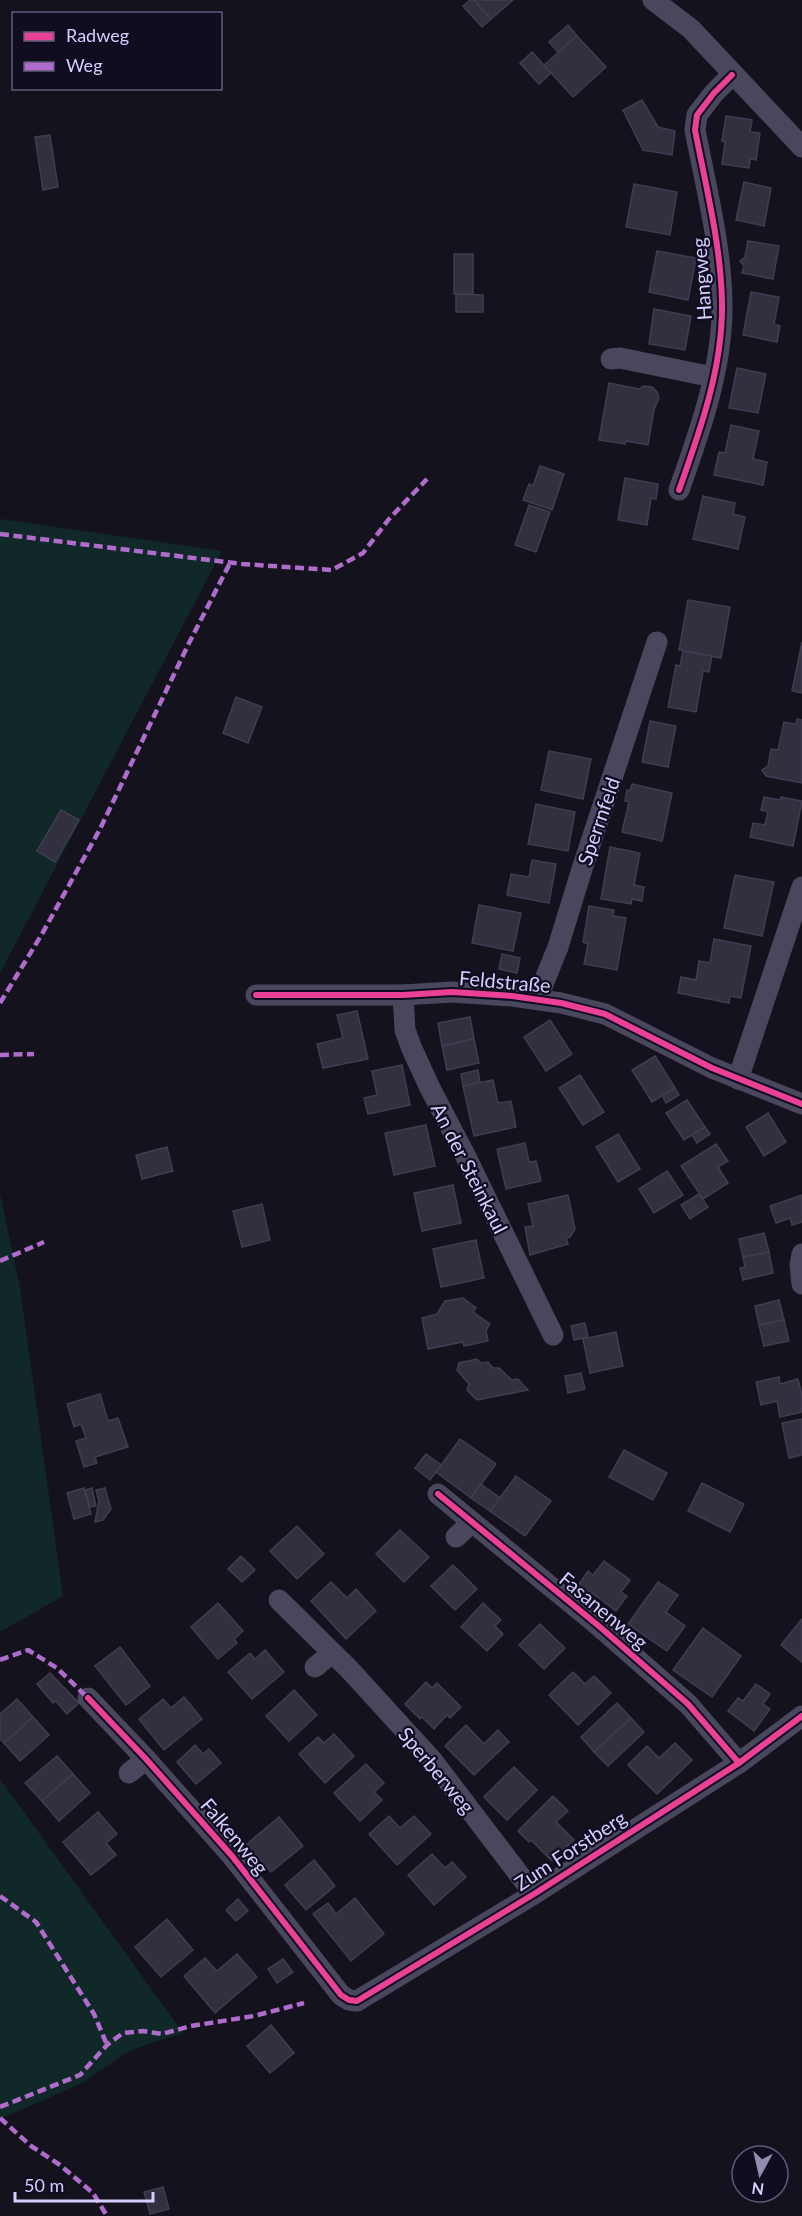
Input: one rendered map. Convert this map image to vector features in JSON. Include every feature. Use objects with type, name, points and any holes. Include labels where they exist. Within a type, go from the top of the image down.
[{"type":"street","points":[[653,0],[691,28],[732,75],[802,147]]},
{"type":"street","name":"Hangweg","points":[[679,490],[699,431],[721,335],[722,293],[719,263],[695,130],[697,115],[732,75]]},
{"type":"street","points":[[611,359],[621,358],[713,377]]},
{"type":"street","name":"Sperrnfeld","points":[[537,999],[558,947],[657,642]]},
{"type":"street","points":[[738,1079],[802,887]]},
{"type":"street","name":"Feldstraße","points":[[256,995],[403,995],[452,992],[537,999],[605,1014],[738,1079],[802,1104]]},
{"type":"street","name":"An der Steinkaul","points":[[403,995],[405,1030],[421,1069],[553,1335]]},
{"type":"street","points":[[802,1254],[800,1265],[802,1284]]},
{"type":"street","name":"Fasanenweg","points":[[438,1494],[600,1627],[688,1704],[739,1763]]},
{"type":"street","points":[[456,1537],[472,1522]]},
{"type":"street","name":"Sperberweg","points":[[279,1600],[432,1760],[534,1894]]},
{"type":"street","points":[[315,1667],[332,1653]]},
{"type":"street","name":"Falkenweg","points":[[88,1698],[232,1856],[341,1995],[350,2000]]},
{"type":"street","name":"Zum Forstberg","points":[[350,2000],[357,2001],[364,1998],[534,1894],[739,1763],[802,1716]]},
{"type":"street","points":[[129,1773],[146,1759]]},
{"type":"green space","points":[[0,519],[222,551],[0,973]]},
{"type":"green space","points":[[0,1194],[20,1288],[63,1596],[0,1632]]},
{"type":"green space","points":[[0,1779],[183,2033],[131,2050],[80,2084],[0,2119]]},
{"type":"building","points":[[470,0],[474,0],[491,19],[482,27],[463,6]]},
{"type":"building","points":[[474,0],[513,0],[491,19]]},
{"type":"building","points":[[568,25],[577,36],[558,52],[549,42]]},
{"type":"building","points":[[577,36],[606,67],[573,97],[544,65]]},
{"type":"building","points":[[532,52],[551,73],[539,84],[520,63]]},
{"type":"building","points":[[642,100],[658,127],[675,131],[672,155],[643,150],[623,110]]},
{"type":"building","points":[[726,116],[752,120],[750,132],[760,133],[756,160],[750,159],[749,168],[722,164],[725,142],[722,141]]},
{"type":"building","points":[[50,135],[58,187],[43,190],[35,137]]},
{"type":"building","points":[[744,182],[771,188],[764,226],[736,220]]},
{"type":"building","points":[[634,184],[677,192],[670,235],[626,227]]},
{"type":"building","points":[[748,241],[779,246],[773,279],[742,273],[744,266],[740,261],[745,257]]},
{"type":"building","points":[[657,251],[696,258],[688,300],[649,292]]},
{"type":"building","points":[[454,254],[473,254],[473,294],[454,294]]},
{"type":"building","points":[[751,292],[779,297],[774,324],[780,326],[777,342],[743,335]]},
{"type":"building","points":[[456,294],[483,295],[483,312],[456,312]]},
{"type":"building","points":[[654,309],[691,316],[685,350],[649,344]]},
{"type":"building","points":[[737,368],[766,374],[758,413],[729,408]]},
{"type":"building","points":[[609,383],[639,389],[644,386],[652,387],[657,392],[659,398],[654,410],[648,445],[599,440]]},
{"type":"building","points":[[731,425],[759,431],[753,459],[767,462],[763,485],[714,475],[719,452],[725,453]]},
{"type":"building","points":[[540,466],[564,474],[552,510],[523,500],[529,484],[533,486]]},
{"type":"building","points":[[625,478],[658,484],[656,499],[651,498],[647,525],[618,520]]},
{"type":"building","points":[[703,496],[735,503],[733,514],[745,517],[738,549],[693,539]]},
{"type":"building","points":[[529,505],[550,512],[536,552],[515,545]]},
{"type":"building","points":[[688,600],[730,607],[721,658],[679,650]]},
{"type":"building","points":[[802,642],[802,693],[792,691]]},
{"type":"building","points":[[683,651],[712,656],[709,672],[703,671],[696,712],[668,707],[676,665],[680,666]]},
{"type":"building","points":[[236,697],[262,707],[248,743],[223,733]]},
{"type":"building","points":[[797,719],[802,720],[802,783],[766,776],[762,770],[768,766],[771,749],[778,750],[784,722],[796,724]]},
{"type":"building","points":[[650,721],[676,726],[668,767],[642,762]]},
{"type":"building","points":[[549,751],[591,759],[583,799],[541,790]]},
{"type":"building","points":[[632,784],[672,793],[662,841],[622,832],[629,802],[625,801],[627,790],[630,791]]},
{"type":"building","points":[[764,797],[802,801],[793,846],[750,837],[753,823],[765,825],[768,812],[761,810]]},
{"type":"building","points":[[536,804],[575,812],[568,851],[528,844]]},
{"type":"building","points":[[61,810],[79,820],[55,862],[37,851]]},
{"type":"building","points":[[610,847],[640,853],[634,885],[644,887],[642,901],[632,899],[631,904],[601,899]]},
{"type":"building","points":[[532,860],[556,864],[549,903],[507,895],[511,874],[529,877]]},
{"type":"building","points":[[735,875],[774,882],[762,936],[724,928]]},
{"type":"building","points":[[479,905],[521,913],[513,951],[472,943]]},
{"type":"building","points":[[589,906],[614,910],[613,916],[626,918],[617,970],[584,964],[588,944],[583,942]]},
{"type":"building","points":[[714,939],[751,946],[741,998],[730,996],[729,1003],[678,993],[681,977],[696,980],[699,961],[710,963]]},
{"type":"building","points":[[502,954],[520,958],[517,973],[499,969]]},
{"type":"building","points":[[357,1011],[368,1059],[323,1068],[317,1044],[343,1038],[337,1015]]},
{"type":"building","points":[[470,1017],[474,1039],[442,1046],[438,1023]]},
{"type":"building","points":[[550,1020],[572,1054],[546,1071],[524,1037]]},
{"type":"building","points":[[474,1039],[479,1063],[447,1070],[442,1046]]},
{"type":"building","points":[[655,1056],[675,1088],[652,1102],[632,1070]]},
{"type":"building","points":[[402,1065],[410,1105],[368,1114],[364,1098],[377,1095],[372,1071]]},
{"type":"building","points":[[478,1070],[480,1083],[463,1086],[461,1074]]},
{"type":"building","points":[[580,1075],[604,1112],[583,1125],[559,1088]]},
{"type":"building","points":[[493,1080],[498,1103],[511,1101],[516,1127],[474,1136],[463,1086]]},
{"type":"building","points":[[675,1088],[679,1095],[666,1103],[662,1095]]},
{"type":"building","points":[[687,1100],[705,1127],[684,1140],[666,1113]]},
{"type":"building","points":[[768,1113],[786,1142],[764,1156],[746,1127]]},
{"type":"building","points":[[426,1125],[435,1166],[394,1175],[385,1133]]},
{"type":"building","points":[[705,1127],[710,1134],[697,1143],[692,1135]]},
{"type":"building","points":[[618,1134],[640,1169],[618,1182],[596,1147]]},
{"type":"building","points":[[525,1143],[529,1162],[536,1161],[541,1181],[506,1189],[497,1149]]},
{"type":"building","points":[[716,1144],[728,1161],[718,1167],[728,1183],[703,1199],[681,1166]]},
{"type":"building","points":[[167,1147],[173,1171],[142,1179],[136,1155]]},
{"type":"building","points":[[667,1171],[683,1195],[654,1213],[639,1189]]},
{"type":"building","points":[[453,1185],[461,1223],[422,1231],[414,1193]]},
{"type":"building","points":[[699,1194],[708,1207],[690,1219],[681,1205]]},
{"type":"building","points":[[568,1195],[575,1229],[570,1237],[566,1238],[568,1244],[530,1255],[525,1227],[533,1226],[528,1204]]},
{"type":"building","points":[[802,1195],[802,1222],[792,1225],[790,1218],[776,1223],[770,1206]]},
{"type":"building","points":[[262,1204],[270,1240],[242,1247],[233,1211]]},
{"type":"building","points":[[764,1233],[769,1252],[743,1257],[739,1239]]},
{"type":"building","points":[[476,1240],[484,1278],[441,1287],[433,1249]]},
{"type":"building","points":[[769,1252],[773,1273],[743,1280],[740,1268],[745,1267],[743,1257]]},
{"type":"building","points":[[463,1298],[476,1308],[473,1312],[490,1324],[486,1330],[488,1341],[464,1346],[463,1342],[428,1349],[422,1318],[437,1314],[445,1301]]},
{"type":"building","points":[[779,1300],[784,1320],[759,1325],[755,1306]]},
{"type":"building","points":[[784,1320],[789,1341],[764,1346],[759,1325]]},
{"type":"building","points":[[585,1323],[588,1337],[574,1340],[571,1326]]},
{"type":"building","points":[[616,1332],[623,1366],[590,1373],[583,1339]]},
{"type":"building","points":[[477,1359],[481,1363],[488,1362],[493,1368],[499,1368],[512,1380],[518,1379],[528,1390],[477,1400],[467,1390],[469,1384],[457,1370],[459,1363]]},
{"type":"building","points":[[581,1373],[585,1389],[568,1393],[565,1376]]},
{"type":"building","points":[[779,1377],[780,1384],[798,1379],[802,1395],[802,1412],[780,1417],[777,1401],[761,1405],[756,1382]]},
{"type":"building","points":[[100,1394],[108,1421],[118,1418],[128,1447],[95,1457],[97,1463],[84,1467],[76,1441],[86,1438],[81,1424],[74,1427],[67,1404]]},
{"type":"building","points":[[802,1419],[802,1455],[789,1458],[782,1423]]},
{"type":"building","points":[[460,1439],[496,1464],[471,1498],[436,1472]]},
{"type":"building","points":[[624,1450],[667,1473],[653,1500],[609,1477]]},
{"type":"building","points":[[426,1454],[441,1465],[430,1480],[415,1468]]},
{"type":"building","points":[[516,1476],[551,1501],[525,1536],[490,1511]]},
{"type":"building","points":[[702,1483],[744,1504],[730,1532],[688,1511]]},
{"type":"building","points":[[481,1484],[500,1498],[490,1511],[471,1498]]},
{"type":"building","points":[[84,1488],[91,1514],[74,1519],[67,1493]]},
{"type":"building","points":[[92,1488],[96,1506],[90,1507],[85,1490]]},
{"type":"building","points":[[105,1488],[111,1509],[103,1520],[95,1522],[99,1501],[96,1490]]},
{"type":"building","points":[[297,1526],[324,1554],[297,1579],[270,1551]]},
{"type":"building","points":[[400,1530],[429,1557],[404,1582],[376,1554]]},
{"type":"building","points":[[241,1556],[255,1570],[242,1582],[228,1569]]},
{"type":"building","points":[[604,1561],[630,1580],[621,1592],[627,1596],[616,1611],[592,1593],[589,1596],[577,1587],[588,1571],[593,1575]]},
{"type":"building","points":[[453,1565],[477,1589],[455,1610],[431,1586]]},
{"type":"building","points":[[331,1582],[347,1598],[356,1589],[376,1611],[346,1639],[311,1601]]},
{"type":"building","points":[[658,1582],[678,1595],[666,1612],[685,1626],[667,1651],[628,1624]]},
{"type":"building","points":[[218,1603],[243,1631],[234,1639],[237,1643],[218,1659],[191,1627]]},
{"type":"building","points":[[483,1603],[501,1620],[495,1626],[503,1634],[487,1651],[461,1627]]},
{"type":"building","points":[[802,1619],[802,1662],[781,1645]]},
{"type":"building","points":[[540,1624],[565,1648],[544,1669],[519,1645]]},
{"type":"building","points":[[703,1628],[741,1656],[712,1697],[673,1670]]},
{"type":"building","points":[[120,1647],[150,1686],[126,1705],[95,1666]]},
{"type":"building","points":[[265,1650],[284,1672],[252,1699],[228,1672],[250,1653],[255,1659]]},
{"type":"building","points":[[573,1672],[585,1684],[594,1676],[611,1693],[578,1725],[549,1695]]},
{"type":"building","points":[[50,1673],[79,1703],[67,1714],[56,1701],[53,1703],[37,1684]]},
{"type":"building","points":[[426,1682],[432,1688],[437,1683],[461,1707],[450,1718],[447,1715],[434,1729],[405,1704]]},
{"type":"building","points":[[756,1684],[770,1694],[763,1704],[770,1709],[754,1731],[728,1711],[738,1698],[743,1701]]},
{"type":"building","points":[[294,1690],[317,1715],[289,1741],[266,1716]]},
{"type":"building","points":[[184,1697],[202,1719],[164,1750],[139,1719],[163,1699],[171,1708]]},
{"type":"building","points":[[17,1699],[33,1717],[4,1743],[0,1739],[0,1714]]},
{"type":"building","points":[[617,1703],[631,1718],[594,1752],[581,1737]]},
{"type":"building","points":[[33,1717],[49,1735],[20,1761],[4,1743]]},
{"type":"building","points":[[631,1718],[644,1732],[608,1766],[594,1752]]},
{"type":"building","points":[[466,1725],[484,1744],[498,1730],[509,1742],[474,1775],[445,1746]]},
{"type":"building","points":[[334,1734],[354,1756],[325,1783],[299,1754],[318,1737],[324,1743]]},
{"type":"building","points":[[675,1743],[692,1760],[657,1794],[628,1765],[647,1746],[659,1758]]},
{"type":"building","points":[[195,1745],[203,1754],[209,1749],[221,1763],[196,1784],[177,1762]]},
{"type":"building","points":[[57,1756],[73,1774],[42,1801],[25,1783]]},
{"type":"building","points":[[366,1764],[384,1783],[374,1792],[382,1800],[360,1821],[334,1793]]},
{"type":"building","points":[[514,1767],[537,1790],[507,1820],[484,1797]]},
{"type":"building","points":[[73,1774],[90,1793],[59,1821],[42,1801]]},
{"type":"building","points":[[553,1796],[568,1811],[556,1822],[574,1840],[552,1861],[531,1840],[529,1842],[518,1831]]},
{"type":"building","points":[[98,1812],[117,1834],[106,1843],[116,1855],[91,1875],[63,1842]]},
{"type":"building","points":[[389,1816],[400,1828],[414,1816],[431,1834],[397,1865],[369,1834]]},
{"type":"building","points":[[279,1817],[303,1846],[271,1872],[247,1844]]},
{"type":"building","points":[[432,1854],[445,1868],[452,1862],[466,1877],[434,1905],[408,1875]]},
{"type":"building","points":[[314,1860],[335,1886],[306,1910],[285,1885]]},
{"type":"building","points":[[355,1898],[384,1934],[351,1961],[313,1914],[328,1903],[336,1914]]},
{"type":"building","points":[[238,1899],[248,1911],[236,1921],[226,1910]]},
{"type":"building","points":[[167,1919],[193,1950],[161,1977],[135,1947]]},
{"type":"building","points":[[237,1954],[257,1977],[215,2013],[184,1976],[205,1958],[217,1971]]},
{"type":"building","points":[[283,1959],[293,1972],[277,1983],[268,1969]]},
{"type":"building","points":[[271,2025],[294,2053],[270,2073],[247,2046]]},
{"type":"building","points":[[163,2187],[169,2209],[150,2214],[144,2192]]},
{"type":"marked path","points":[[0,534],[242,564],[332,570],[363,553],[389,519],[427,479]]},
{"type":"marked path","points":[[0,1003],[42,934],[100,829],[230,563]]},
{"type":"marked path","points":[[0,1055],[34,1054]]},
{"type":"marked path","points":[[0,1261],[44,1242]]},
{"type":"marked path","points":[[0,1660],[28,1650],[57,1668],[88,1698]]},
{"type":"marked path","points":[[0,1896],[36,1922],[94,2014],[107,2045]]},
{"type":"marked path","points":[[0,2107],[80,2075],[107,2045],[123,2033],[143,2031],[162,2034],[191,2026],[254,2016],[304,2003]]},
{"type":"marked path","points":[[0,2118],[31,2146],[60,2165],[93,2193],[107,2216]]},
{"type":"cycle path","points":[[679,490],[709,398],[719,351],[721,327],[719,260],[695,130],[697,115],[732,75]]},
{"type":"cycle path","points":[[256,995],[403,995],[452,992],[512,996],[561,1003],[605,1014],[712,1068],[802,1104]]},
{"type":"cycle path","points":[[438,1494],[600,1627],[688,1704],[739,1763]]},
{"type":"cycle path","points":[[88,1698],[232,1856],[341,1995],[349,2000],[357,2001],[534,1894],[739,1763],[802,1716]]}]
